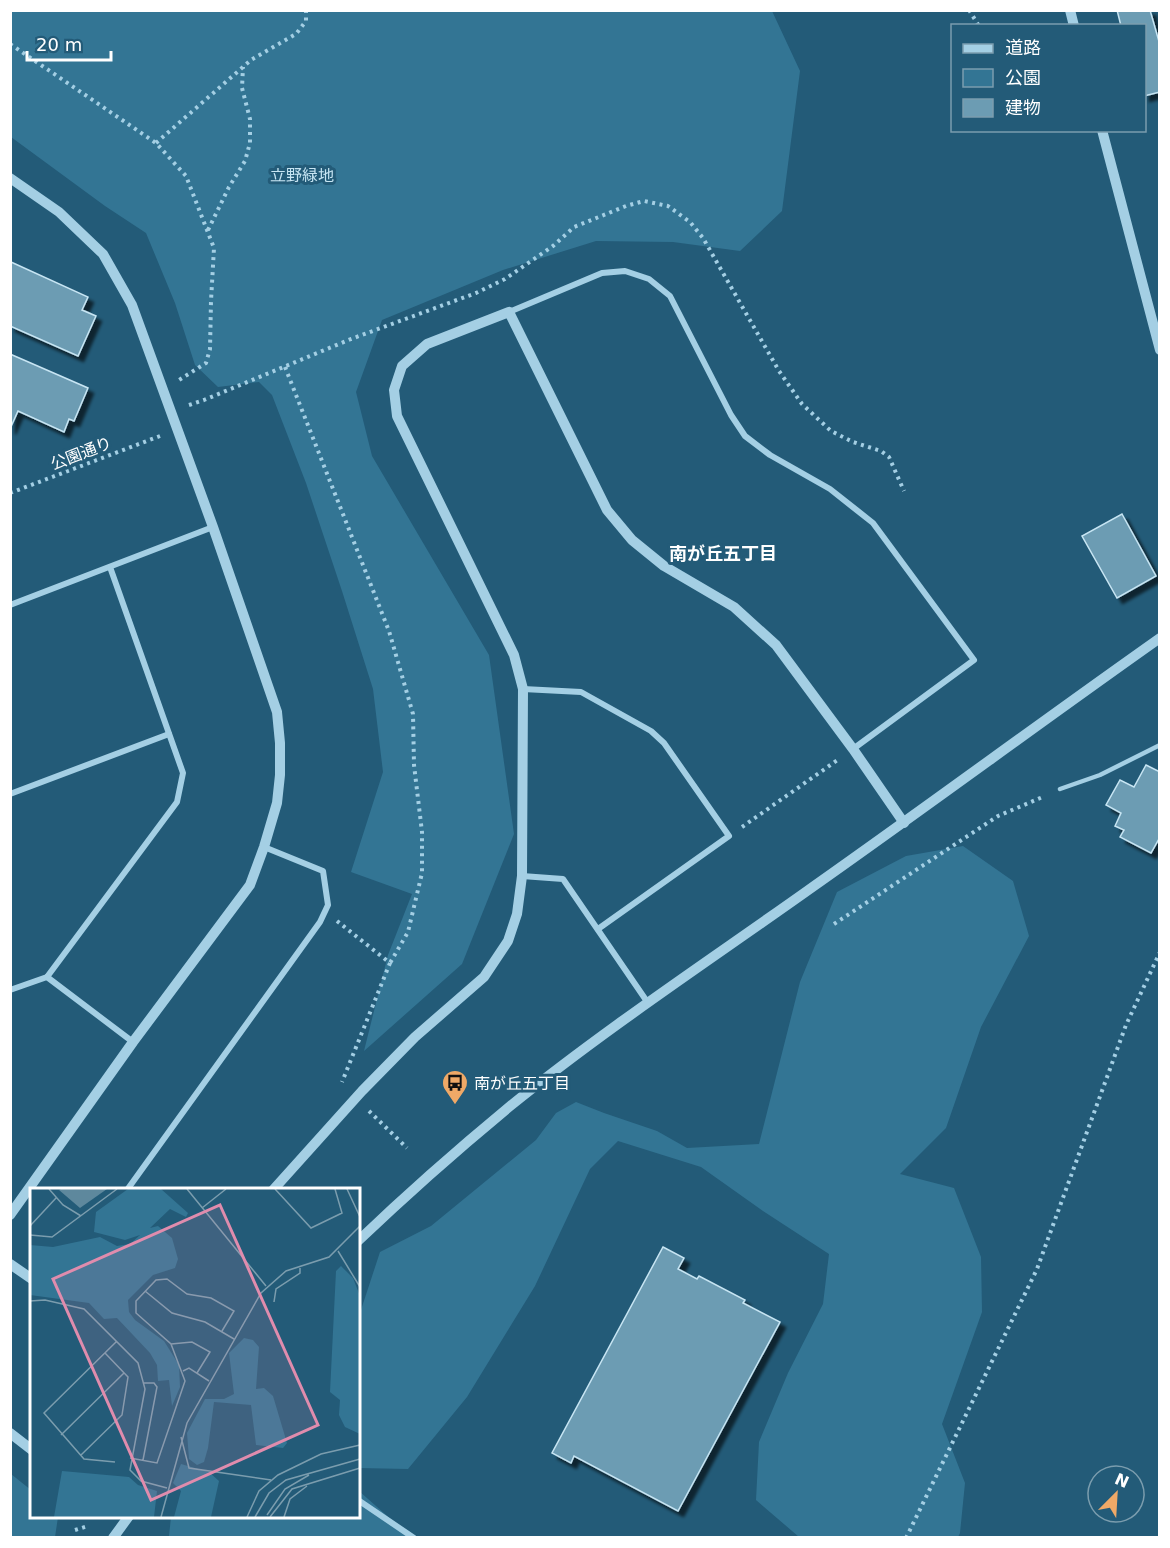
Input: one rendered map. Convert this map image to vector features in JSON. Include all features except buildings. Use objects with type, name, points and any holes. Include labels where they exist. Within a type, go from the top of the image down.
[{"type":"street","points":[[1103,132],[1160,350]]},
{"type":"street","points":[[10,178],[59,212],[103,254],[132,305],[277,712],[280,743],[277,803],[250,885],[133,1042],[10,1215]]},
{"type":"street","points":[[275,1188],[355,1098],[400,1052],[484,977],[508,941],[517,914],[522,876],[523,689],[514,655],[397,416],[394,390],[402,366],[427,344],[602,273],[625,271],[649,279],[670,296],[731,415],[745,436],[770,455],[830,489],[873,523],[974,660],[853,749]]},
{"type":"street","points":[[509,312],[607,510],[632,540],[664,566],[734,607],[776,645],[904,823]]},
{"type":"street","points":[[10,605],[213,527]]},
{"type":"street","points":[[10,990],[47,976],[177,802],[183,773],[110,567]]},
{"type":"street","points":[[360,1239],[407,1194],[510,1107],[621,1022],[904,823],[1160,638]]},
{"type":"street","points":[[523,689],[581,692],[651,731],[664,743],[729,836],[598,929]]},
{"type":"street","points":[[10,794],[169,734]]},
{"type":"street","points":[[128,1188],[320,922],[328,905],[323,871],[264,847]]},
{"type":"street","points":[[522,876],[563,879],[649,1003]]},
{"type":"street","points":[[47,976],[133,1042]]},
{"type":"street","points":[[10,1264],[30,1278]]},
{"type":"street","points":[[10,1433],[30,1448]]},
{"type":"street","points":[[360,1501],[414,1538]]},
{"type":"street","points":[[113,1538],[123,1518]]},
{"type":"lane","points":[[1060,789],[1100,775],[1160,745]]},
{"type":"path","points":[[156,143],[251,60],[296,34],[306,21],[306,10]]},
{"type":"path","points":[[969,10],[978,24]]},
{"type":"path","points":[[10,44],[156,143],[186,176],[214,248],[210,349],[206,363],[179,381]]},
{"type":"path","points":[[208,230],[229,187],[245,161],[250,143],[250,119],[242,88],[243,67]]},
{"type":"path","points":[[188,405],[351,339],[476,293],[505,279],[553,246],[574,227],[644,201],[668,206],[690,222],[703,238],[779,371],[802,404],[831,431],[853,442],[881,451],[889,457],[904,490]]},
{"type":"path","points":[[285,367],[389,631],[413,714],[414,765],[422,832],[422,873],[408,932],[390,963],[341,1085]]},
{"type":"path","name":"公園通り","points":[[10,493],[161,436]]},
{"type":"path","points":[[729,836],[837,760]]},
{"type":"path","points":[[834,924],[998,816],[1060,789]]},
{"type":"path","points":[[325,911],[390,963]]},
{"type":"path","points":[[906,1538],[1037,1269],[1126,1025],[1160,952]]},
{"type":"path","points":[[368,1111],[407,1148]]},
{"type":"path","points":[[75,1530],[88,1526]]},
{"type":"green space","name":"立野緑地","points":[[11,10],[772,11],[800,71],[782,211],[740,251],[673,242],[596,241],[503,270],[382,320],[356,392],[372,456],[489,655],[514,834],[462,964],[364,1051],[388,955],[412,894],[351,872],[383,772],[373,689],[306,483],[272,395],[259,382],[218,387],[195,365],[175,303],[146,233],[11,137]]},
{"type":"green space","points":[[963,846],[1013,881],[1029,936],[981,1027],[946,1128],[900,1174],[954,1188],[981,1257],[982,1312],[942,1424],[965,1483],[958,1537],[799,1537],[756,1500],[759,1442],[788,1373],[823,1304],[829,1254],[701,1167],[618,1141],[590,1169],[535,1286],[467,1397],[408,1469],[360,1468],[360,1313],[380,1252],[431,1226],[536,1140],[556,1113],[576,1102],[657,1131],[687,1148],[759,1144],[800,982],[837,892],[906,856]]},
{"type":"green space","points":[[11,1474],[30,1489],[30,1518],[58,1518],[55,1537],[11,1537]]},
{"type":"green space","points":[[360,1492],[411,1537],[170,1538],[171,1518],[360,1518]]},
{"type":"place","name":"南が丘五丁目","points":[[455,1106]]},
{"type":"district","name":"南が丘五丁目","points":[[723,554]]}]
